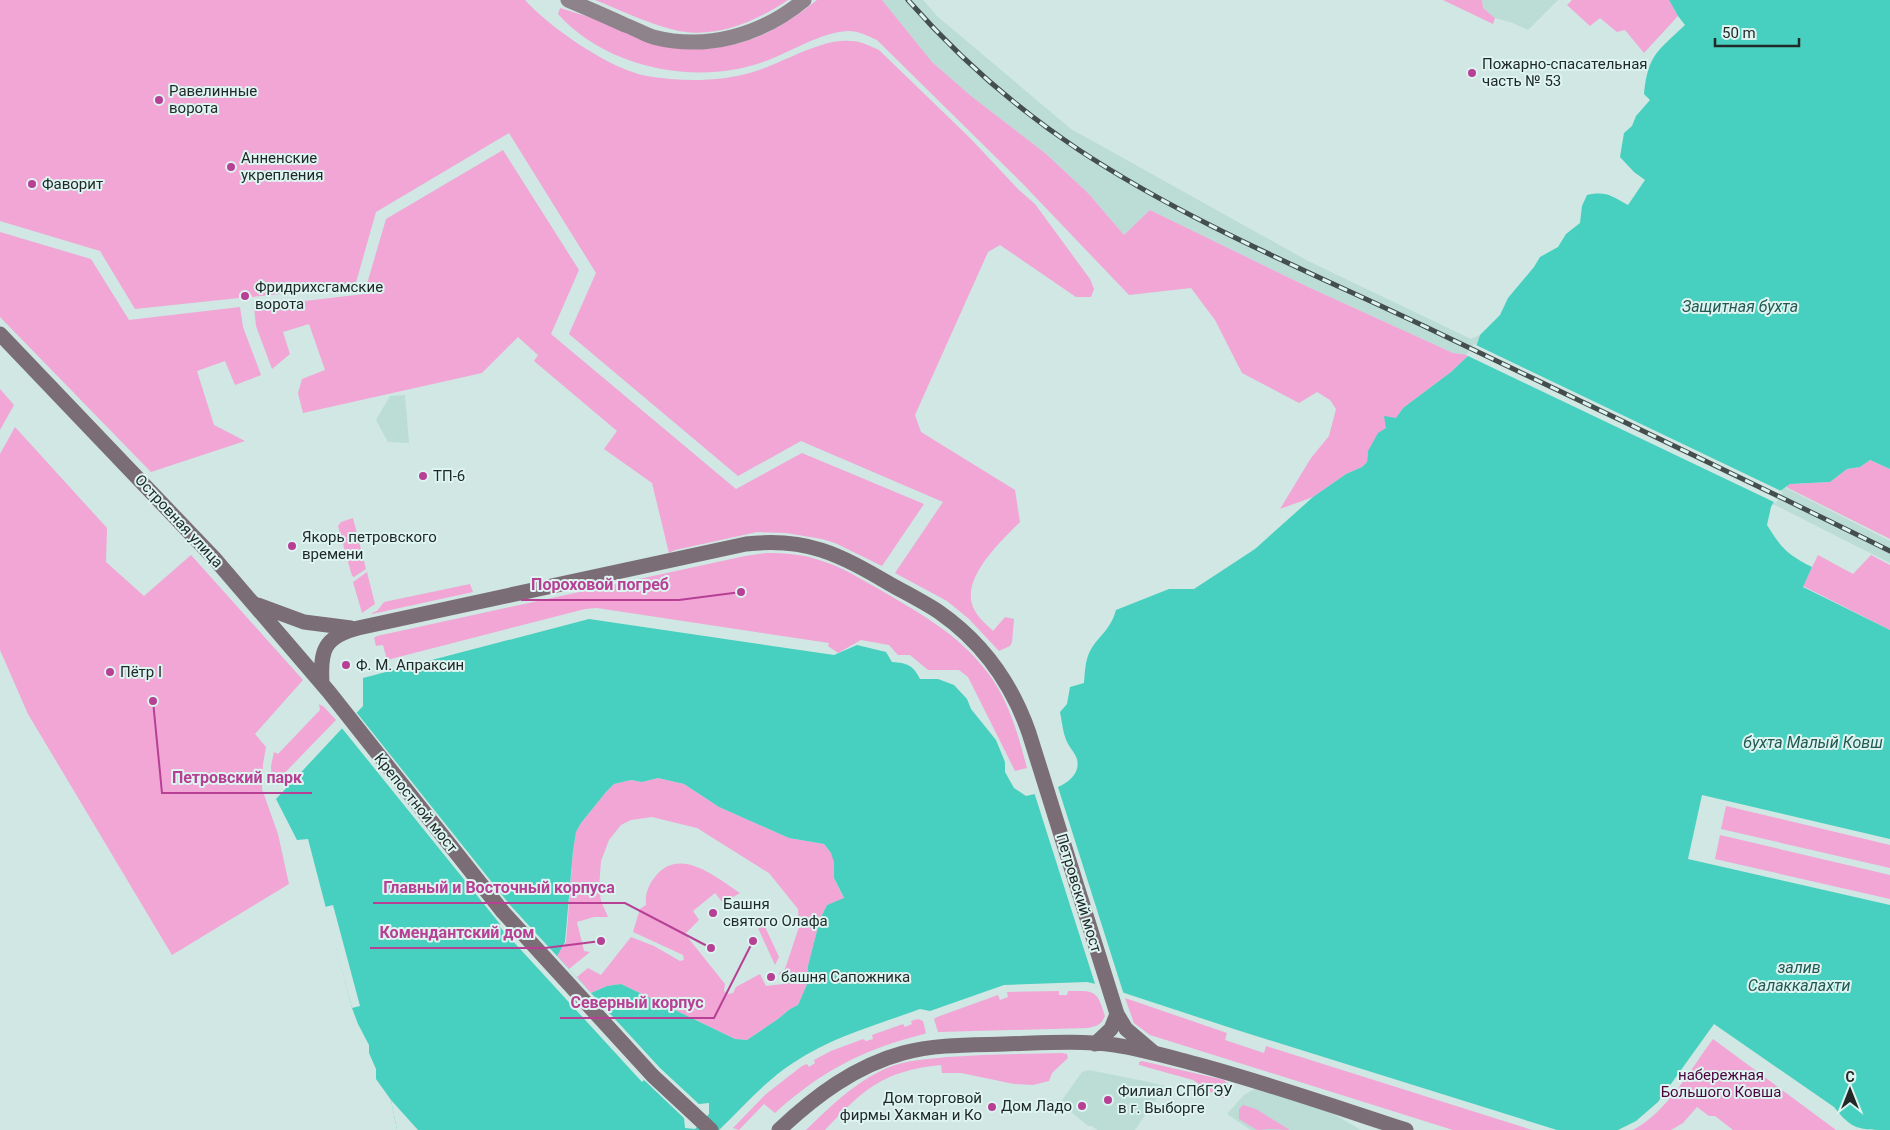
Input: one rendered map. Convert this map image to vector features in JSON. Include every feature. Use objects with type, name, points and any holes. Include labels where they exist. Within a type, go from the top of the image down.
[{"type":"main road","name":"Островная улица","points":[[0,334],[214,558],[322,683],[347,717]]},
{"type":"main road","name":"Петровский мост","points":[[358,628],[746,544],[777,542],[812,547],[844,558],[939,612],[961,629],[999,670],[1013,694],[1029,732],[1117,1014],[1126,1030],[1153,1052]]},
{"type":"main road","points":[[254,603],[304,622],[358,628]]},
{"type":"main road","points":[[322,683],[321,658],[323,651],[342,632],[358,628]]},
{"type":"main road","name":"Крепостной мост","points":[[347,717],[503,912],[653,1076],[711,1130]]},
{"type":"main road","points":[[1095,1044],[1111,1028],[1117,1014]]},
{"type":"main road","points":[[779,1130],[817,1097],[841,1080],[874,1063],[904,1052],[935,1047],[1054,1043],[1114,1045],[1153,1052],[1248,1078],[1406,1130]]},
{"type":"street","points":[[568,0],[653,37],[690,42],[727,39],[751,32],[804,0]]},
{"type":"shaded area","points":[[882,0],[923,0],[938,17],[1071,129],[1308,261],[1471,339],[1480,335],[1476,347],[1469,355],[1453,353],[1306,286],[1150,210],[1124,235],[1088,193],[1045,153],[971,96],[932,62]]},
{"type":"shaded area","points":[[1482,0],[1558,0],[1528,30],[1495,18],[1483,8]]},
{"type":"shaded area","points":[[405,395],[409,443],[388,442],[376,420],[390,396]]},
{"type":"shaded area","points":[[1782,486],[1890,541],[1890,563],[1773,504]]},
{"type":"shaded area","name":"Филиал СПбГЭУ в г. Выборге","points":[[1089,1070],[1165,1086],[1135,1130],[1097,1130],[1092,1126],[1088,1126],[1060,1103],[1082,1072]]},
{"type":"shaded area","points":[[1256,1088],[1330,1112],[1361,1130],[1251,1130],[1227,1114],[1244,1095]]},
{"type":"green space","points":[[0,0],[525,0],[549,22],[599,56],[632,72],[674,79],[727,78],[753,72],[814,47],[839,41],[858,42],[879,50],[1035,204],[1090,279],[1094,289],[1091,297],[1076,297],[1000,245],[988,252],[915,415],[921,432],[1015,490],[1020,522],[985,561],[973,584],[971,596],[973,607],[977,614],[993,631],[1005,617],[1014,619],[1010,646],[999,651],[969,619],[947,601],[895,573],[943,502],[801,441],[738,476],[569,334],[596,273],[509,133],[376,212],[355,286],[252,297],[252,295],[239,296],[239,298],[135,309],[100,251],[0,221]]},
{"type":"green space","points":[[595,0],[788,0],[762,16],[747,22],[717,31],[702,33],[686,32],[661,26]]},
{"type":"green space","points":[[817,0],[882,0],[932,62],[971,96],[1045,153],[1088,193],[1124,235],[1150,210],[1306,286],[1453,353],[1469,355],[1451,372],[1403,408],[1396,419],[1386,428],[1368,451],[1367,462],[1362,467],[1346,474],[1313,497],[1280,509],[1311,458],[1329,436],[1336,409],[1330,400],[1317,392],[1299,403],[1242,373],[1215,320],[1191,288],[1129,295],[1022,183],[877,40],[856,32],[838,32],[816,39],[763,62],[737,69],[681,72],[653,67],[626,59],[601,48],[578,33],[558,14],[560,8],[691,49],[726,46],[759,36],[788,21]]},
{"type":"green space","points":[[1443,0],[1482,0],[1483,8],[1495,18],[1493,24]]},
{"type":"green space","points":[[1572,0],[1669,0],[1678,16],[1644,53],[1625,30],[1617,32],[1600,18],[1590,26],[1567,5]]},
{"type":"green space","points":[[503,150],[579,270],[551,334],[736,489],[802,453],[924,504],[882,566],[835,543],[786,533],[757,532],[675,550],[669,553],[652,483],[604,449],[617,431],[534,361],[538,355],[518,337],[482,373],[303,413],[298,393],[302,379],[325,370],[309,324],[283,332],[290,354],[272,369],[256,326],[254,307],[364,294],[386,219]]},
{"type":"green space","points":[[0,232],[91,259],[129,320],[240,307],[243,327],[261,375],[235,385],[225,361],[197,371],[214,425],[245,441],[151,472],[0,317]]},
{"type":"green space","points":[[0,389],[14,405],[0,430]]},
{"type":"green space","points":[[15,427],[107,528],[106,562],[144,596],[191,555],[303,680],[255,734],[266,747],[262,789],[278,834],[289,884],[172,955],[28,714],[0,650],[0,454]]},
{"type":"green space","points":[[1870,460],[1890,469],[1890,539],[1786,487],[1790,484],[1830,482],[1847,469],[1860,467]]},
{"type":"green space","points":[[353,518],[366,569],[354,577],[352,576],[338,526],[341,522]]},
{"type":"green space","points":[[766,553],[801,555],[836,566],[908,606],[951,635],[977,659],[1002,695],[1012,718],[1027,768],[1015,771],[968,677],[959,670],[928,670],[910,655],[898,655],[889,645],[861,640],[838,653],[828,646],[829,643],[597,608],[585,609],[387,660],[383,645],[376,646],[374,638],[745,556]]},
{"type":"green space","points":[[1818,555],[1853,574],[1871,555],[1890,565],[1890,630],[1803,586]]},
{"type":"green space","points":[[367,572],[375,604],[362,613],[353,582]]},
{"type":"green space","points":[[470,584],[473,592],[372,614],[384,602]]},
{"type":"green space","points":[[319,704],[336,720],[272,786],[271,766],[274,752],[278,754],[320,710]]},
{"type":"green space","points":[[658,778],[684,784],[719,807],[789,838],[824,844],[835,862],[834,878],[844,899],[827,905],[820,919],[808,966],[808,982],[798,1005],[747,1040],[735,1039],[621,984],[607,986],[591,993],[577,977],[588,968],[601,975],[631,937],[654,946],[680,961],[684,960],[683,955],[633,932],[640,909],[646,905],[650,883],[665,868],[675,864],[686,864],[698,867],[740,893],[723,903],[715,893],[693,911],[699,920],[685,934],[725,984],[724,991],[728,994],[733,993],[736,987],[760,974],[766,986],[783,984],[779,973],[785,969],[799,927],[798,909],[769,873],[697,828],[652,817],[631,820],[621,825],[609,840],[601,861],[599,888],[601,901],[608,917],[594,917],[577,922],[584,951],[590,952],[569,969],[556,955],[566,942],[573,851],[576,832],[581,823],[614,784],[631,780],[642,782]]},
{"type":"green space","points":[[1726,806],[1890,845],[1890,868],[1721,829]]},
{"type":"green space","points":[[1720,835],[1890,875],[1890,899],[1715,859]]},
{"type":"green space","points":[[760,916],[779,957],[775,965],[753,917]]},
{"type":"green space","points":[[1059,991],[1059,995],[1067,995],[1068,991],[1093,993],[1100,1001],[1105,1016],[1102,1021],[1096,1026],[1088,1028],[938,1032],[934,1019],[998,995],[1000,1000],[1008,997],[1007,992]]},
{"type":"green space","points":[[1125,998],[1227,1033],[1225,1040],[1264,1053],[1266,1046],[1532,1130],[1453,1130],[1150,1035],[1134,1023]]},
{"type":"green space","points":[[918,1019],[923,1021],[926,1033],[882,1047],[844,1063],[809,1085],[775,1113],[764,1104],[739,1130],[733,1128],[766,1094],[802,1066],[807,1064],[809,1067],[815,1063],[814,1060],[831,1051],[863,1039],[866,1041],[873,1039],[872,1035],[903,1024],[905,1027],[912,1024],[911,1021]]},
{"type":"green space","name":"набережная Большого Ковша","points":[[1713,1039],[1836,1130],[1733,1130],[1715,1116],[1709,1116],[1697,1107],[1683,1123],[1671,1130],[1633,1130],[1646,1122],[1668,1101]]},
{"type":"green space","points":[[1067,1054],[1068,1058],[1052,1073],[1049,1081],[1033,1085],[1014,1084],[961,1073],[942,1073],[941,1065],[903,1072],[889,1077],[863,1093],[825,1130],[806,1130],[854,1087],[894,1065],[917,1060],[948,1057]]},
{"type":"green space","points":[[1142,1061],[1224,1080],[1231,1090],[1224,1098],[1218,1097],[1193,1080],[1139,1065],[1139,1062]]},
{"type":"green space","points":[[1243,1105],[1256,1109],[1290,1130],[1257,1130],[1239,1119],[1239,1109]]},
{"type":"water","points":[[1669,0],[1890,0],[1890,469],[1870,460],[1860,467],[1847,469],[1830,482],[1790,484],[1780,491],[1771,507],[1767,525],[1786,550],[1797,559],[1812,567],[1803,587],[1890,630],[1890,839],[1702,795],[1688,859],[1890,905],[1890,1130],[1863,1129],[1851,1124],[1834,1107],[1714,1024],[1658,1102],[1636,1121],[1618,1130],[1557,1130],[1087,982],[1004,985],[930,1011],[920,1009],[871,1026],[823,1046],[783,1070],[719,1130],[397,1130],[391,1100],[376,1079],[376,1069],[369,1053],[369,1045],[352,1008],[308,839],[297,840],[276,799],[363,706],[363,678],[589,619],[834,655],[857,645],[886,652],[892,662],[909,666],[920,679],[938,679],[954,685],[967,699],[971,709],[996,740],[1005,762],[1005,772],[1014,788],[1026,796],[1042,793],[1060,786],[1074,775],[1077,768],[1077,759],[1064,735],[1060,712],[1067,704],[1070,687],[1084,683],[1088,655],[1108,628],[1116,610],[1169,589],[1194,589],[1255,549],[1313,497],[1346,474],[1362,467],[1367,462],[1368,451],[1378,433],[1386,428],[1384,416],[1396,418],[1403,408],[1451,372],[1469,355],[1476,347],[1480,335],[1500,315],[1508,298],[1540,257],[1558,247],[1566,234],[1580,223],[1582,206],[1587,195],[1604,194],[1628,205],[1645,180],[1634,172],[1620,157],[1624,133],[1632,126],[1636,116],[1650,100],[1644,94],[1648,70],[1652,61],[1661,48],[1685,25]],"holes":[[[658,778],[684,784],[719,807],[789,838],[824,844],[831,853],[834,862],[834,878],[844,898],[827,905],[820,919],[808,966],[808,982],[798,1005],[747,1040],[735,1039],[621,984],[607,986],[591,993],[557,956],[565,942],[573,851],[576,832],[581,823],[614,784],[631,780],[642,782]],[[709,1103],[709,1114],[695,1129],[685,1128],[684,1118],[699,1104]]]},
{"type":"pier","points":[[1474,344],[1783,492],[1776,503],[1466,355]]},
{"type":"pier","points":[[357,713],[510,905],[660,1068],[701,1106],[687,1121],[644,1080],[642,1082],[499,926],[500,924],[341,727],[351,716]]},
{"type":"pier","points":[[1057,784],[1124,995],[1096,987],[1034,792],[1046,790]]},
{"type":"pier","points":[[333,905],[360,1006],[352,1008],[325,907]]},
{"type":"pier","points":[[391,1100],[418,1130],[397,1130]]},
{"type":"railway","points":[[908,0],[947,42],[1010,99],[1056,134],[1120,176],[1250,245],[1428,328],[1890,551]]},
{"type":"place","name":"Пожарно-спасательная часть № 53","points":[[1472,73]]},
{"type":"place","name":"Равелинные ворота","points":[[159,100]]},
{"type":"place","name":"Анненские укрепления","points":[[231,167]]},
{"type":"place","name":"Фаворит","points":[[32,184]]},
{"type":"place","name":"Фридрихсгамские ворота","points":[[245,296]]},
{"type":"place","name":"ТП-6","points":[[423,476]]},
{"type":"place","name":"Якорь петровского времени","points":[[292,546]]},
{"type":"place","name":"Пороховой погреб","points":[[741,592]]},
{"type":"place","name":"Ф. М. Апраксин","points":[[346,665]]},
{"type":"place","name":"Пётр I","points":[[110,672]]},
{"type":"place","name":"Петровский парк","points":[[153,701]]},
{"type":"place","name":"Башня святого Олафа","points":[[713,913]]},
{"type":"place","name":"Комендантский дом","points":[[601,941]]},
{"type":"place","name":"Северный корпус","points":[[753,941]]},
{"type":"place","name":"Главный и Восточный корпуса","points":[[711,948]]},
{"type":"place","name":"башня Сапожника","points":[[771,977]]},
{"type":"place","name":"Филиал СПбГЭУ в г. Выборге","points":[[1108,1100]]},
{"type":"place","name":"Дом Ладо","points":[[1082,1106]]},
{"type":"place","name":"Дом торговой фирмы Хакман и Ко","points":[[992,1107]]},
{"type":"water label","name":"Защитная бухта","points":[[1740,306]]},
{"type":"water label","name":"бухта Малый Ковш","points":[[1813,742]]},
{"type":"water label","name":"залив Салаккалахти","points":[[1799,976]]}]
